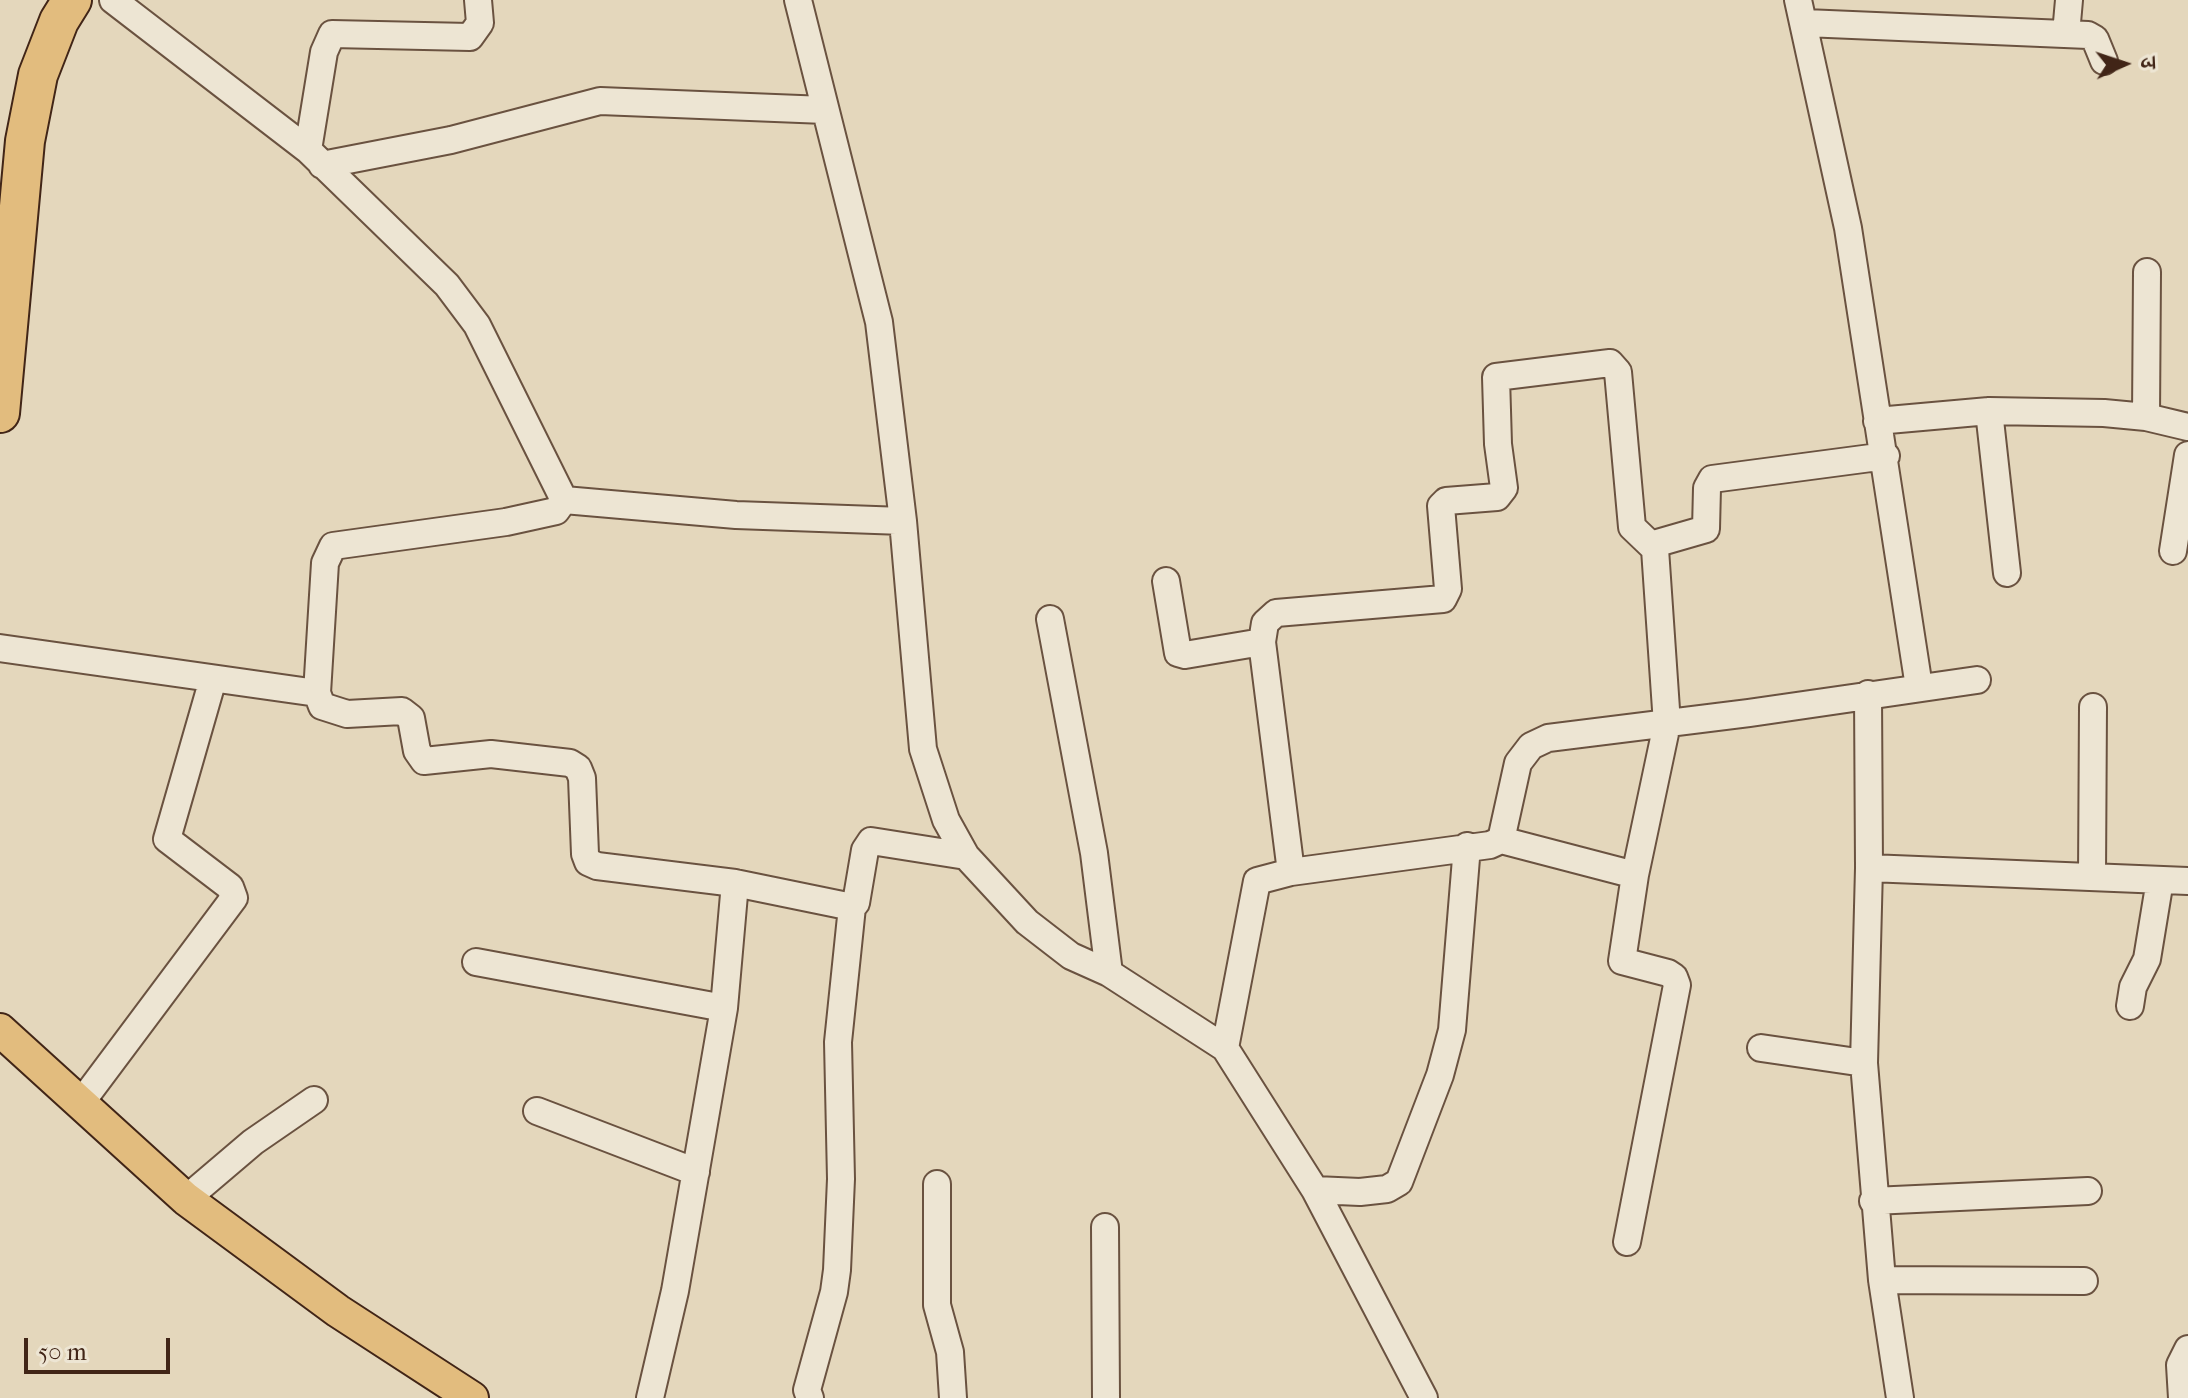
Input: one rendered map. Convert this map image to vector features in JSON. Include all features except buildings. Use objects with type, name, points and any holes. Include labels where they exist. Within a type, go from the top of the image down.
[{"type":"highway","points":[[0,413],[25,141],[38,75],[61,7]]},
{"type":"main road","points":[[0,1030],[186,1199],[338,1311],[472,1398]]},
{"type":"street","points":[[113,0],[315,158],[447,285],[477,325],[564,500]]},
{"type":"street","points":[[315,158],[324,52],[332,34],[470,37],[480,23],[478,0]]},
{"type":"street","points":[[798,0],[879,322],[903,521],[923,749],[946,820],[966,856],[1027,922],[1071,956],[1109,973],[1225,1048],[1315,1190],[1424,1398]]},
{"type":"street","points":[[2066,34],[2069,0]]},
{"type":"street","points":[[1919,687],[1886,456],[1877,421],[1848,228],[1802,12],[2066,34],[2095,39],[2104,61]]},
{"type":"street","points":[[315,158],[451,140],[600,101],[825,110]]},
{"type":"street","points":[[2146,417],[2147,272]]},
{"type":"street","points":[[1291,872],[1262,642],[1265,623],[1276,613],[1436,601],[1447,595],[1441,506],[1446,501],[1497,497],[1504,488],[1494,382],[1499,375],[1604,363],[1615,366],[1632,527],[1633,531],[1654,544],[1706,529],[1707,488],[1712,479],[1886,456]]},
{"type":"street","points":[[1877,421],[1989,411],[2146,417],[2188,427]]},
{"type":"street","points":[[1989,411],[2007,573]]},
{"type":"street","points":[[2173,551],[2188,455]]},
{"type":"street","points":[[564,500],[736,515],[903,521]]},
{"type":"street","points":[[564,500],[556,511],[506,522],[333,546],[325,563],[317,693],[322,706],[347,714],[402,711],[411,718],[417,751],[424,761],[491,754],[570,763],[578,768],[582,778],[585,854],[588,862],[735,883],[852,907]]},
{"type":"street","points":[[1627,1242],[1677,985],[1668,973],[1622,961],[1635,875],[1667,724],[1654,544]]},
{"type":"street","points":[[1166,581],[1178,653],[1185,655],[1262,642]]},
{"type":"street","points":[[1050,619],[1094,853],[1109,973]]},
{"type":"street","points":[[0,648],[317,693]]},
{"type":"street","points":[[80,1104],[234,898],[230,887],[167,839],[213,679]]},
{"type":"street","points":[[1501,840],[1518,763],[1531,746],[1548,738],[1977,680]]},
{"type":"street","points":[[1868,694],[1869,868],[1864,1063],[1873,1201],[1900,1398]]},
{"type":"street","points":[[2092,876],[2093,707]]},
{"type":"street","points":[[1225,1048],[1252,894],[1257,881],[1291,872],[1501,840],[1635,875]]},
{"type":"street","points":[[810,1398],[807,1390],[834,1292],[837,1270],[841,1179],[838,1042],[852,907],[856,903],[865,850],[871,841],[966,856]]},
{"type":"street","points":[[1315,1190],[1360,1192],[1387,1189],[1399,1182],[1440,1075],[1452,1030],[1467,846]]},
{"type":"street","points":[[1869,868],[2188,881]]},
{"type":"street","points":[[2130,1006],[2136,979],[2147,959],[2160,880]]},
{"type":"street","points":[[650,1398],[675,1291],[724,1008],[735,883]]},
{"type":"street","points":[[476,962],[724,1008]]},
{"type":"street","points":[[1761,1048],[1864,1063]]},
{"type":"street","points":[[186,1199],[253,1142],[314,1100]]},
{"type":"street","points":[[537,1111],[696,1172]]},
{"type":"street","points":[[937,1184],[937,1305],[950,1352],[953,1398]]},
{"type":"street","points":[[1873,1201],[2088,1191]]},
{"type":"street","points":[[1105,1227],[1106,1398]]},
{"type":"street","points":[[1882,1280],[2084,1281]]},
{"type":"street","points":[[2182,1398],[2180,1365],[2188,1349]]}]
